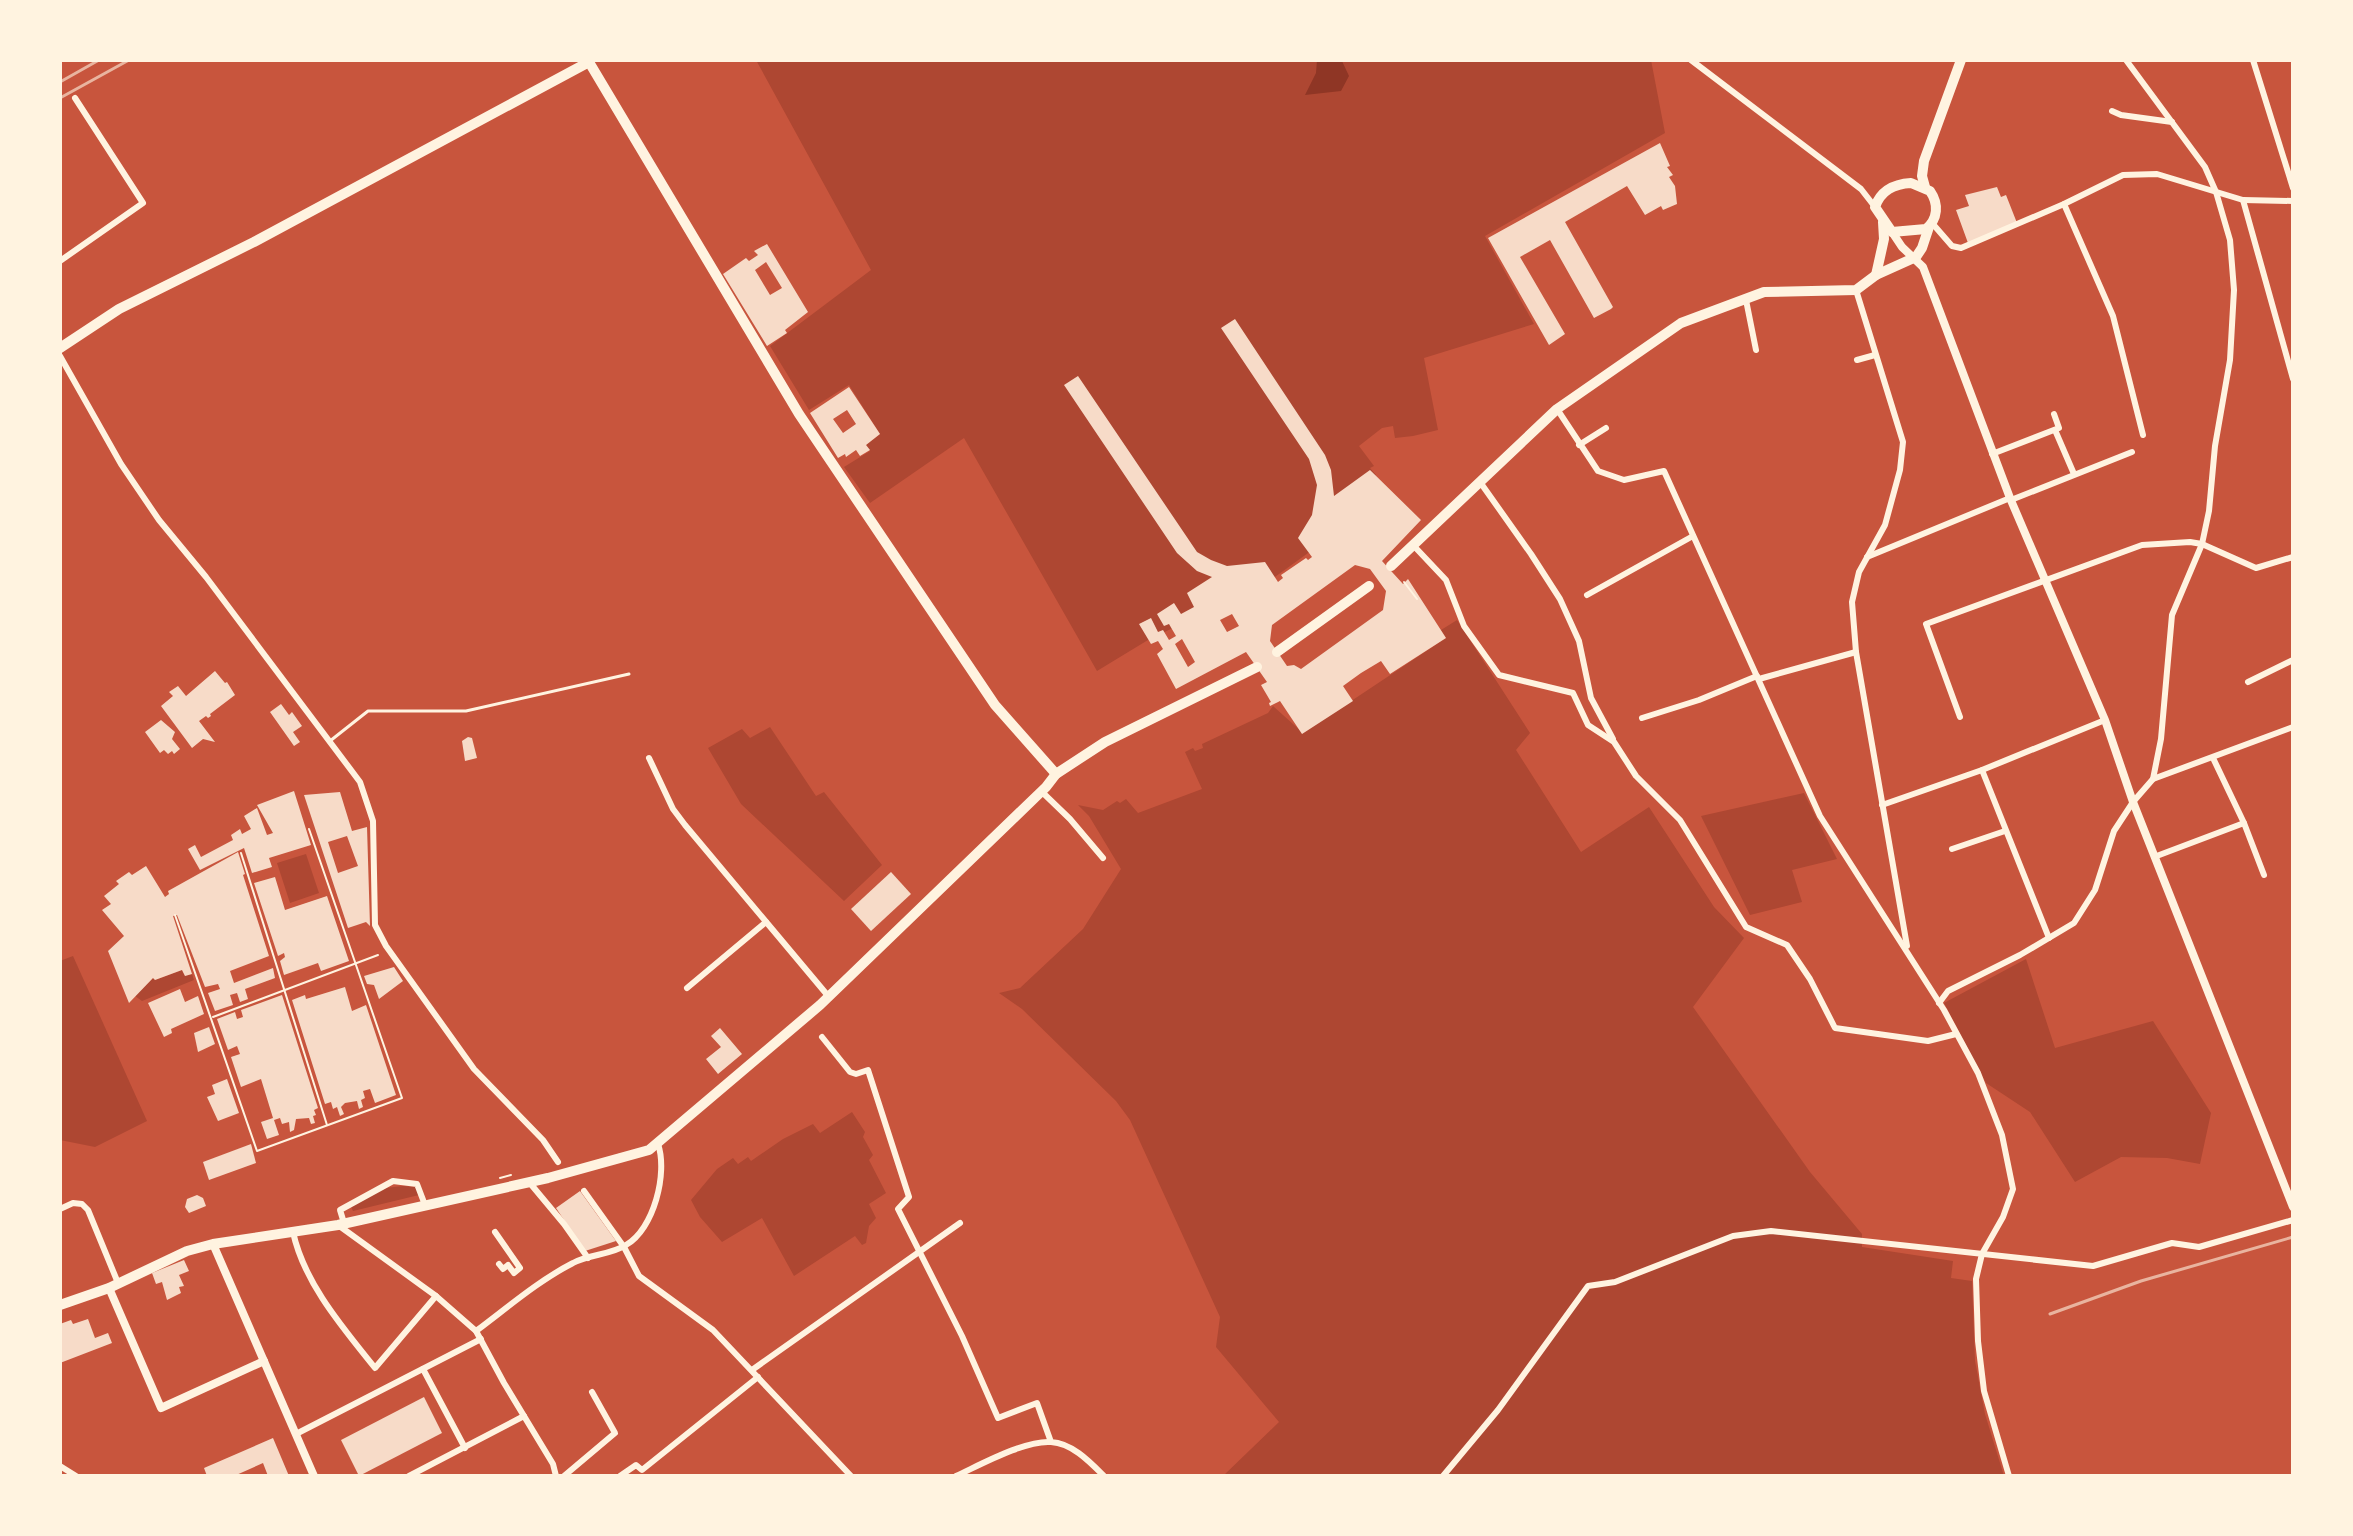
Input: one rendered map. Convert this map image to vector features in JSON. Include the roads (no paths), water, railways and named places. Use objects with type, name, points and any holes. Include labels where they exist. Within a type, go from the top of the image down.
[{"type":"main road","points":[[1925,187],[1922,176],[1924,161],[1961,60]]},
{"type":"main road","points":[[60,348],[119,309],[254,242],[587,62],[799,414],[995,705],[1056,774]]},
{"type":"main road","points":[[1905,183],[1924,161]]},
{"type":"main road","points":[[1391,566],[1557,409],[1681,323],[1764,292],[1856,290],[1876,275],[1916,257],[1922,248],[1930,225],[1937,204],[1925,187],[1896,184],[1883,194],[1875,207],[1883,222],[1892,232],[1930,225]]},
{"type":"main road","points":[[1876,275],[1884,239],[1883,222]]},
{"type":"main road","points":[[1277,652],[1369,586]]},
{"type":"main road","points":[[60,1305],[114,1286],[187,1251],[213,1244],[341,1224],[529,1182],[649,1150],[829,997],[1056,774],[1105,742],[1257,667]]},
{"type":"street","points":[[1691,60],[1861,189],[1875,207]]},
{"type":"street","points":[[1939,1003],[1948,991],[2020,955],[2074,923],[2095,890],[2114,831],[2153,779],[2161,739],[2172,615],[2202,544],[2209,511],[2215,446],[2230,360],[2234,290],[2230,240],[2205,167],[2126,60]]},
{"type":"street","points":[[2253,60],[2293,188]]},
{"type":"street","points":[[60,261],[143,203],[75,98]]},
{"type":"street","points":[[2112,111],[2172,122]]},
{"type":"street","points":[[1930,225],[1952,246],[1961,248],[2123,175],[2157,174],[2243,200],[2293,201]]},
{"type":"street","points":[[1861,189],[1883,194]]},
{"type":"street","points":[[2243,200],[2293,379]]},
{"type":"street","points":[[2064,204],[2113,316],[2143,435]]},
{"type":"street","points":[[1892,232],[1902,247],[1916,257],[1923,267],[1992,454],[2105,720],[2154,857],[2293,1207]]},
{"type":"street","points":[[1856,290],[1903,442],[1900,470],[1888,514],[1859,572],[1852,602],[1856,652],[1907,950]]},
{"type":"street","points":[[1746,300],[1756,350]]},
{"type":"street","points":[[1857,360],[1875,355]]},
{"type":"street","points":[[60,356],[121,464],[159,520],[206,577],[360,782],[373,821],[377,931],[474,1069],[543,1140],[558,1162]]},
{"type":"street","points":[[1557,409],[1598,471],[1624,480],[1664,471],[1820,816],[1907,950],[1978,1073],[2002,1135],[2013,1189],[2003,1217],[1982,1254],[1976,1279],[1982,1378],[2009,1476]]},
{"type":"street","points":[[1992,454],[2059,428],[2054,414]]},
{"type":"street","points":[[1579,445],[1606,428]]},
{"type":"street","points":[[2055,430],[2074,474]]},
{"type":"street","points":[[1867,557],[2132,452]]},
{"type":"street","points":[[1480,482],[1560,599],[1579,641],[1591,698],[1614,742],[1636,776],[1680,820],[1746,927],[1787,945],[1810,979],[1835,1028],[1928,1041],[1956,1034]]},
{"type":"street","points":[[1587,595],[1693,536]]},
{"type":"street","points":[[1960,717],[1926,624],[2142,545],[2202,544],[2256,568],[2293,557]]},
{"type":"street","points":[[1413,545],[1446,580],[1464,626],[1499,675],[1573,693],[1588,725],[1614,742]]},
{"type":"street","points":[[1642,718],[1758,678],[1856,652]]},
{"type":"street","points":[[2248,682],[2293,660]]},
{"type":"street","points":[[1882,805],[1982,770],[2105,720]]},
{"type":"street","points":[[2153,779],[2293,727]]},
{"type":"street","points":[[649,758],[673,809],[685,825],[829,997]]},
{"type":"street","points":[[2213,758],[2244,823],[2264,875]]},
{"type":"street","points":[[1982,770],[2049,938]]},
{"type":"street","points":[[1041,791],[1103,858]]},
{"type":"street","points":[[2154,857],[2244,823]]},
{"type":"street","points":[[1952,849],[2005,831]]},
{"type":"street","points":[[687,988],[766,922]]},
{"type":"street","points":[[822,1037],[850,1072],[856,1074],[868,1070],[909,1197],[898,1209],[962,1336],[998,1418],[1037,1403],[1051,1442]]},
{"type":"street","points":[[476,1331],[530,1287],[576,1261],[624,1247],[640,1233],[654,1212],[661,1152],[658,1144]]},
{"type":"street","points":[[425,1205],[417,1184],[393,1181],[340,1210],[341,1224],[436,1296],[476,1331],[553,1464],[556,1476]]},
{"type":"street","points":[[529,1182],[588,1258]]},
{"type":"street","points":[[584,1191],[624,1247],[639,1276],[713,1330],[851,1476]]},
{"type":"street","points":[[60,1209],[73,1203],[82,1204],[88,1210],[161,1408],[264,1361]]},
{"type":"street","points":[[1443,1476],[1498,1410],[1588,1286],[1615,1282],[1733,1236],[1771,1231],[2093,1266],[2172,1243],[2199,1247],[2293,1220]]},
{"type":"street","points":[[752,1370],[960,1223]]},
{"type":"street","points":[[293,1232],[297,1253],[305,1270],[344,1330],[375,1368],[436,1296]]},
{"type":"street","points":[[495,1232],[520,1268],[514,1273],[508,1265],[503,1269],[499,1264]]},
{"type":"street","points":[[213,1244],[314,1476]]},
{"type":"street","points":[[296,1434],[481,1339]]},
{"type":"street","points":[[423,1369],[465,1448]]},
{"type":"street","points":[[620,1476],[636,1465],[641,1473],[758,1377]]},
{"type":"street","points":[[564,1476],[615,1433],[592,1392]]},
{"type":"street","points":[[409,1476],[524,1416]]},
{"type":"street","points":[[956,1476],[1028,1445],[1051,1442],[1070,1448],[1104,1476]]},
{"type":"street","points":[[60,1466],[76,1476]]},
{"type":"lane","points":[[330,741],[368,711],[466,711],[629,674]]},
{"type":"railway","points":[[60,82],[99,60]]},
{"type":"railway","points":[[60,98],[129,60]]},
{"type":"railway","points":[[2050,1314],[2141,1281],[2293,1237]]}]
